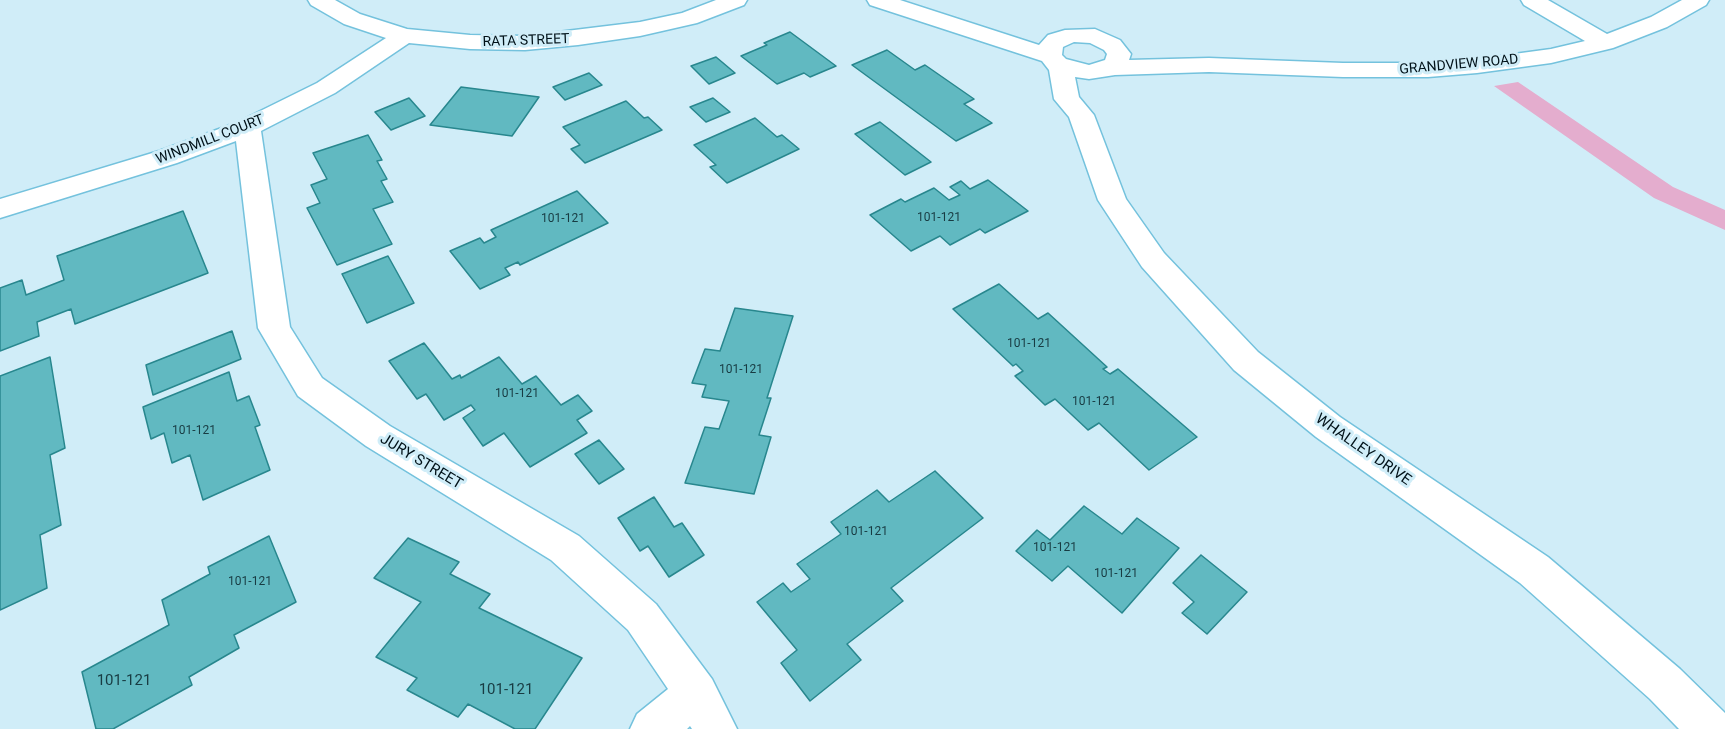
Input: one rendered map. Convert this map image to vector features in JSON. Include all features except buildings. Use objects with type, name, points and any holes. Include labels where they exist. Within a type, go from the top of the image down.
[{"type":"street","name":"RATA STREET","points":[[319,0],[352,19],[404,36],[470,42],[525,43],[578,38],[689,18],[736,0]]},
{"type":"street","points":[[878,0],[924,17],[963,27],[1056,61],[1079,72],[1107,62]]},
{"type":"street","points":[[1532,0],[1605,43]]},
{"type":"street","name":"GRANDVIEW ROAD","points":[[1107,62],[1342,70],[1428,70],[1551,56],[1605,43],[1659,22],[1698,0]]},
{"type":"street","points":[[963,27],[1063,36],[1095,36],[1107,62],[1090,103],[1081,115]]},
{"type":"street","name":"WINDMILL COURT","points":[[0,210],[168,157],[247,128],[326,88],[404,36]]},
{"type":"street","points":[[1056,61],[1051,45],[1063,36]]},
{"type":"street","name":"WHALLEY DRIVE","points":[[1056,61],[1067,99],[1081,115],[1112,200],[1153,260],[1246,361],[1328,428],[1534,570],[1665,684],[1710,729]]},
{"type":"street","name":"JURY STREET","points":[[247,128],[274,328],[310,387],[378,436],[565,548],[642,617],[706,712]]},
{"type":"street","points":[[652,729],[706,712]]},
{"type":"shaded area","points":[[1518,82],[1673,187],[1725,210],[1725,230],[1654,198],[1494,86]]}]
